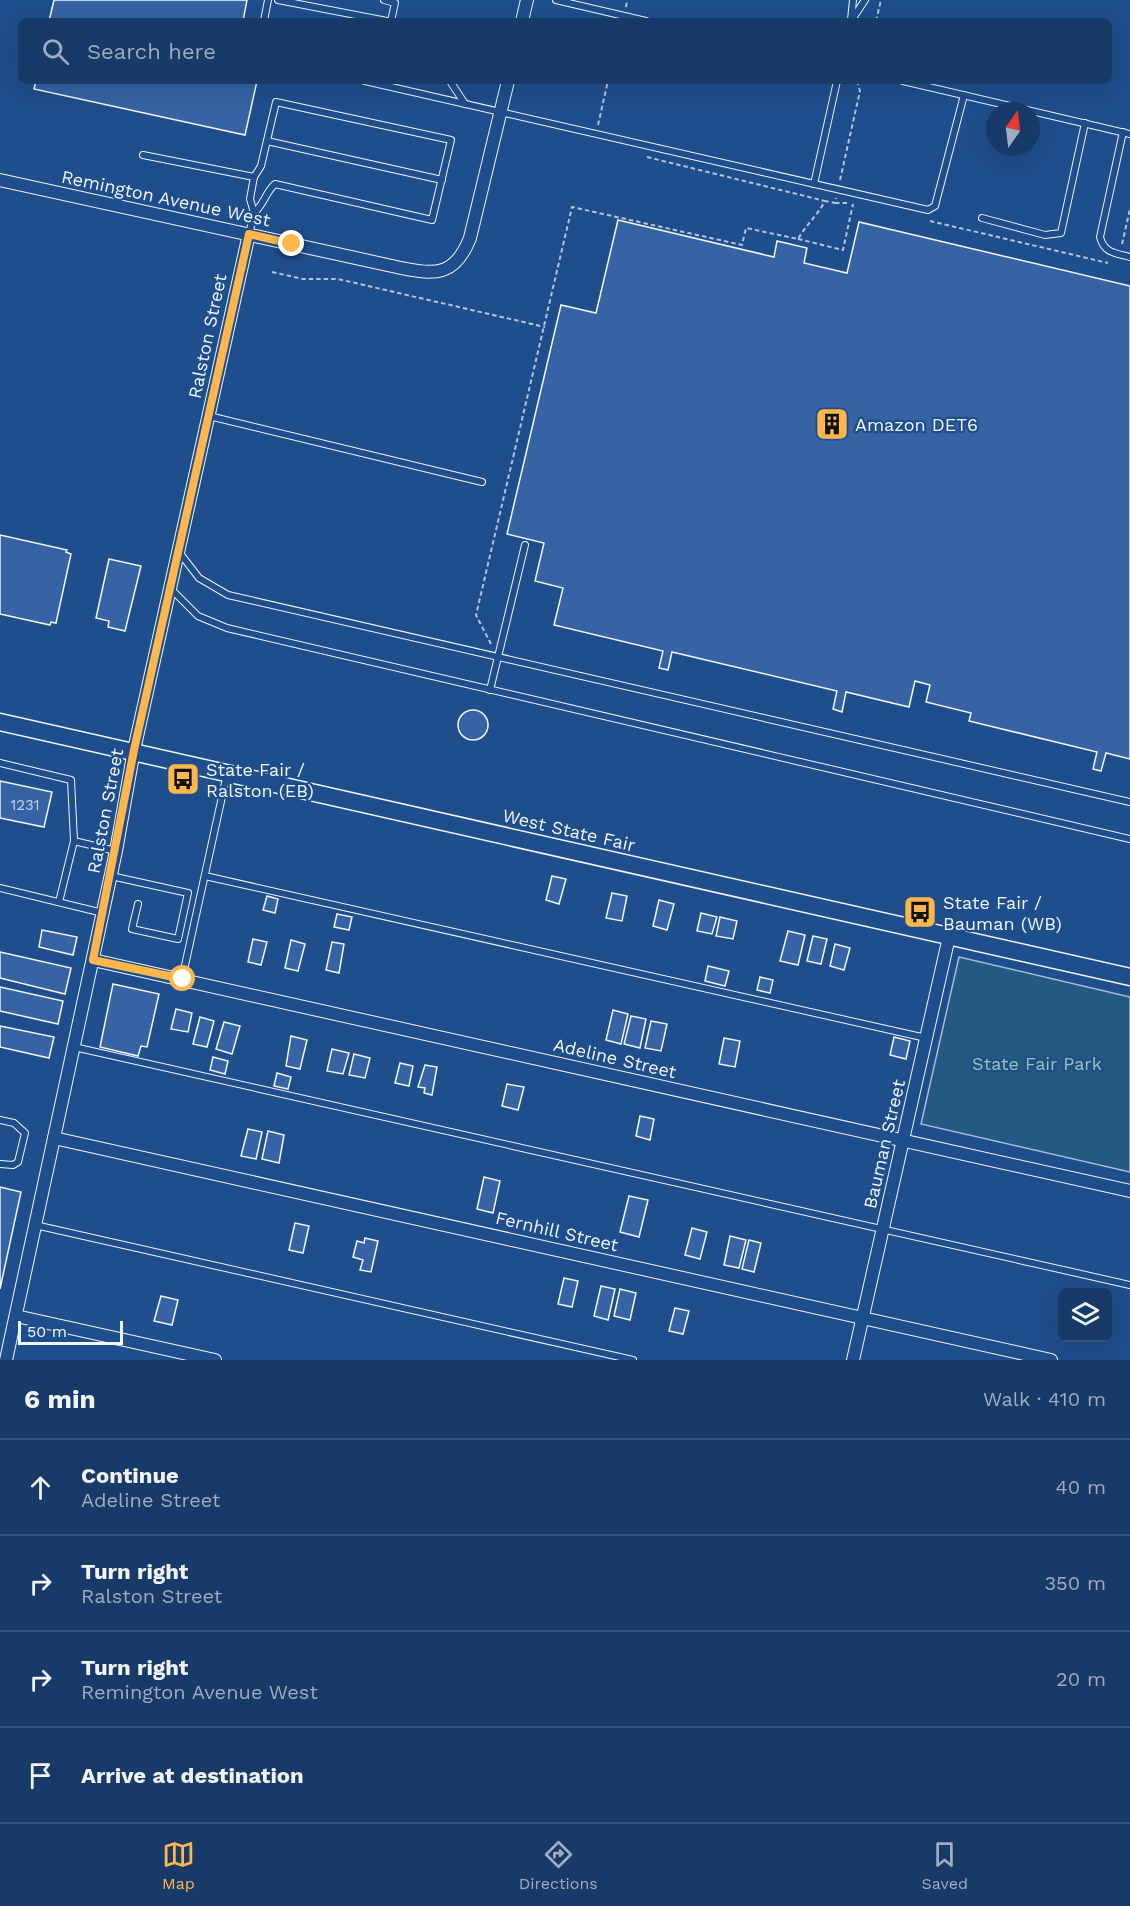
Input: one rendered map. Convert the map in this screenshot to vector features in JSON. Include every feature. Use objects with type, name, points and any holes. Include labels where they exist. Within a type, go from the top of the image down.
[{"type":"street","points":[[523,18],[527,0]]},
{"type":"street","points":[[501,111],[507,84]]},
{"type":"street","name":"Remington Avenue West","points":[[0,180],[401,268],[434,273],[445,270],[461,258],[474,225],[501,111]]},
{"type":"street","name":"Ralston Street","points":[[6,1360],[111,876],[134,750],[249,234]]},
{"type":"street","name":"West State Fair","points":[[0,722],[134,750],[1130,977]]},
{"type":"street","name":"Bauman Street","points":[[854,1360],[949,937]]},
{"type":"street","name":"Adeline Street","points":[[93,960],[1130,1191]]},
{"type":"street","name":"Fernhill Street","points":[[54,1138],[1051,1360]]},
{"type":"street","points":[[16,1316],[215,1360]]},
{"type":"lane","points":[[265,18],[268,0]]},
{"type":"lane","points":[[278,0],[373,18]]},
{"type":"lane","points":[[384,0],[395,3],[390,18]]},
{"type":"lane","points":[[556,0],[633,18]]},
{"type":"lane","points":[[851,18],[853,0]]},
{"type":"lane","points":[[853,18],[865,0]]},
{"type":"lane","points":[[379,84],[928,210],[935,206],[964,95]]},
{"type":"lane","points":[[402,89],[403,84]]},
{"type":"lane","points":[[452,84],[465,104]]},
{"type":"lane","points":[[814,184],[836,84]]},
{"type":"lane","points":[[916,84],[1126,133],[1100,237],[1107,251],[1130,257]]},
{"type":"lane","points":[[249,234],[254,213],[250,199],[254,177],[261,165],[276,102],[451,140],[432,220],[275,184],[266,191],[264,204],[254,213]]},
{"type":"lane","points":[[982,218],[1045,235],[1061,234],[1085,123]]},
{"type":"lane","points":[[267,141],[442,180]]},
{"type":"lane","points":[[143,155],[254,177]]},
{"type":"lane","points":[[208,416],[482,482]]},
{"type":"lane","points":[[490,690],[525,545]]},
{"type":"lane","points":[[179,552],[199,578],[228,594],[1130,802]]},
{"type":"lane","points":[[171,589],[198,616],[227,628],[1130,839]]},
{"type":"lane","points":[[0,763],[70,780],[74,841],[59,902]]},
{"type":"lane","points":[[183,979],[227,773]]},
{"type":"lane","points":[[74,841],[116,851]]},
{"type":"lane","points":[[111,876],[188,893],[178,939],[132,929],[138,904]]},
{"type":"lane","points":[[205,876],[926,1038]]},
{"type":"lane","points":[[0,888],[103,913]]},
{"type":"lane","points":[[74,1047],[1130,1285]]},
{"type":"lane","points":[[0,1120],[14,1123],[25,1133],[18,1162],[7,1166],[0,1164]]},
{"type":"lane","points":[[35,1225],[633,1360]]},
{"type":"path","points":[[877,18],[881,0]]},
{"type":"path","points":[[835,203],[860,91],[858,84]]},
{"type":"path","points":[[498,658],[477,615],[572,207],[742,245],[746,228],[843,250],[853,203],[825,201],[816,218],[804,228],[798,239]]},
{"type":"path","points":[[922,219],[1117,265],[1130,208]]},
{"type":"path","points":[[272,272],[303,279],[338,279],[544,327]]},
{"type":"green space","name":"State Fair Park","points":[[959,957],[1130,997],[1130,1172],[921,1124]]},
{"type":"building","points":[[54,0],[247,0],[244,18],[50,18]]},
{"type":"building","points":[[35,84],[256,84],[245,135],[34,89]]},
{"type":"building","name":"Amazon DET6","points":[[618,220],[774,257],[777,241],[807,248],[804,263],[847,273],[859,222],[1130,286],[1130,759],[1106,753],[1101,771],[1093,769],[1097,752],[969,721],[971,713],[926,702],[930,685],[915,681],[909,707],[846,692],[842,712],[833,709],[837,691],[672,652],[668,670],[659,668],[663,651],[554,625],[563,588],[535,581],[544,543],[507,534],[561,305],[596,313]]},
{"type":"building","points":[[0,535],[67,550],[66,552],[71,554],[56,623],[51,622],[50,625],[0,614]]},
{"type":"building","points":[[109,559],[141,566],[125,631],[108,627],[109,621],[96,618]]},
{"type":"building","points":[[473,710],[479,711],[487,719],[487,731],[479,739],[473,740],[467,739],[459,731],[458,725],[459,719],[467,711]]},
{"type":"building","points":[[0,781],[52,792],[44,827],[0,818]]},
{"type":"building","points":[[552,876],[566,879],[559,904],[546,900]]},
{"type":"building","points":[[612,893],[627,896],[622,921],[606,918]]},
{"type":"building","points":[[267,896],[278,899],[275,913],[263,910]]},
{"type":"building","points":[[659,900],[674,904],[667,930],[653,926]]},
{"type":"building","points":[[701,913],[717,917],[712,934],[697,931]]},
{"type":"building","points":[[337,914],[352,917],[349,930],[334,927]]},
{"type":"building","points":[[720,917],[737,921],[733,939],[716,936]]},
{"type":"building","points":[[42,930],[77,937],[73,955],[39,947]]},
{"type":"building","points":[[788,931],[805,935],[798,965],[780,961]]},
{"type":"building","points":[[813,936],[827,939],[821,964],[807,961]]},
{"type":"building","points":[[253,939],[267,942],[261,965],[248,962]]},
{"type":"building","points":[[291,940],[305,944],[298,971],[285,968]]},
{"type":"building","points":[[332,942],[344,944],[339,973],[326,970]]},
{"type":"building","points":[[835,944],[850,948],[844,970],[830,966]]},
{"type":"building","points":[[0,952],[71,968],[65,994],[0,978]]},
{"type":"building","points":[[708,966],[729,971],[725,986],[705,981]]},
{"type":"building","points":[[760,977],[773,980],[770,993],[757,990]]},
{"type":"building","points":[[113,984],[159,994],[147,1047],[141,1046],[138,1056],[100,1047]]},
{"type":"building","points":[[0,987],[63,1001],[58,1024],[0,1011]]},
{"type":"building","points":[[176,1009],[192,1013],[188,1032],[171,1029]]},
{"type":"building","points":[[613,1010],[628,1014],[621,1044],[606,1040]]},
{"type":"building","points":[[631,1016],[646,1019],[640,1048],[624,1044]]},
{"type":"building","points":[[200,1017],[214,1021],[207,1047],[193,1044]]},
{"type":"building","points":[[651,1021],[667,1024],[661,1051],[645,1048]]},
{"type":"building","points":[[224,1022],[240,1026],[232,1054],[216,1049]]},
{"type":"building","points":[[0,1026],[54,1037],[49,1058],[0,1047]]},
{"type":"building","points":[[291,1036],[307,1040],[300,1069],[286,1066]]},
{"type":"building","points":[[894,1037],[910,1041],[906,1059],[890,1055]]},
{"type":"building","points":[[724,1038],[740,1041],[735,1067],[719,1064]]},
{"type":"building","points":[[332,1049],[349,1053],[343,1074],[327,1071]]},
{"type":"building","points":[[354,1054],[370,1058],[365,1078],[349,1075]]},
{"type":"building","points":[[213,1057],[228,1061],[225,1074],[210,1070]]},
{"type":"building","points":[[400,1063],[413,1066],[409,1086],[395,1083]]},
{"type":"building","points":[[425,1065],[437,1067],[432,1095],[424,1093],[425,1088],[418,1087]]},
{"type":"building","points":[[277,1073],[291,1077],[288,1089],[274,1086]]},
{"type":"building","points":[[507,1084],[524,1087],[518,1110],[502,1106]]},
{"type":"building","points":[[640,1116],[654,1119],[650,1140],[636,1136]]},
{"type":"building","points":[[248,1129],[262,1132],[256,1159],[241,1156]]},
{"type":"building","points":[[268,1131],[284,1135],[279,1163],[262,1159]]},
{"type":"building","points":[[484,1177],[500,1181],[493,1213],[477,1209]]},
{"type":"building","points":[[0,1187],[21,1192],[0,1289]]},
{"type":"building","points":[[629,1196],[648,1200],[639,1237],[620,1232]]},
{"type":"building","points":[[295,1223],[309,1226],[303,1253],[289,1250]]},
{"type":"building","points":[[692,1228],[707,1232],[700,1259],[685,1255]]},
{"type":"building","points":[[730,1236],[746,1240],[739,1268],[724,1265]]},
{"type":"building","points":[[365,1238],[378,1241],[371,1272],[360,1270],[363,1260],[353,1257],[357,1241],[364,1243]]},
{"type":"building","points":[[749,1240],[761,1243],[754,1272],[742,1269]]},
{"type":"building","points":[[564,1278],[578,1281],[572,1307],[558,1304]]},
{"type":"building","points":[[601,1286],[615,1289],[608,1320],[594,1316]]},
{"type":"building","points":[[620,1289],[636,1293],[630,1320],[614,1316]]},
{"type":"building","points":[[161,1296],[178,1300],[172,1325],[154,1321]]},
{"type":"building","points":[[675,1308],[689,1311],[683,1334],[669,1331]]},
{"type":"place","name":"Amazon DET6","points":[[832,424]]},
{"type":"place","name":"State Fair / Ralston (EB)","points":[[183,779]]},
{"type":"place","name":"State Fair / Bauman (WB)","points":[[920,912]]},
{"type":"route","points":[[183,979],[93,960],[134,750],[249,234],[292,244]]}]
